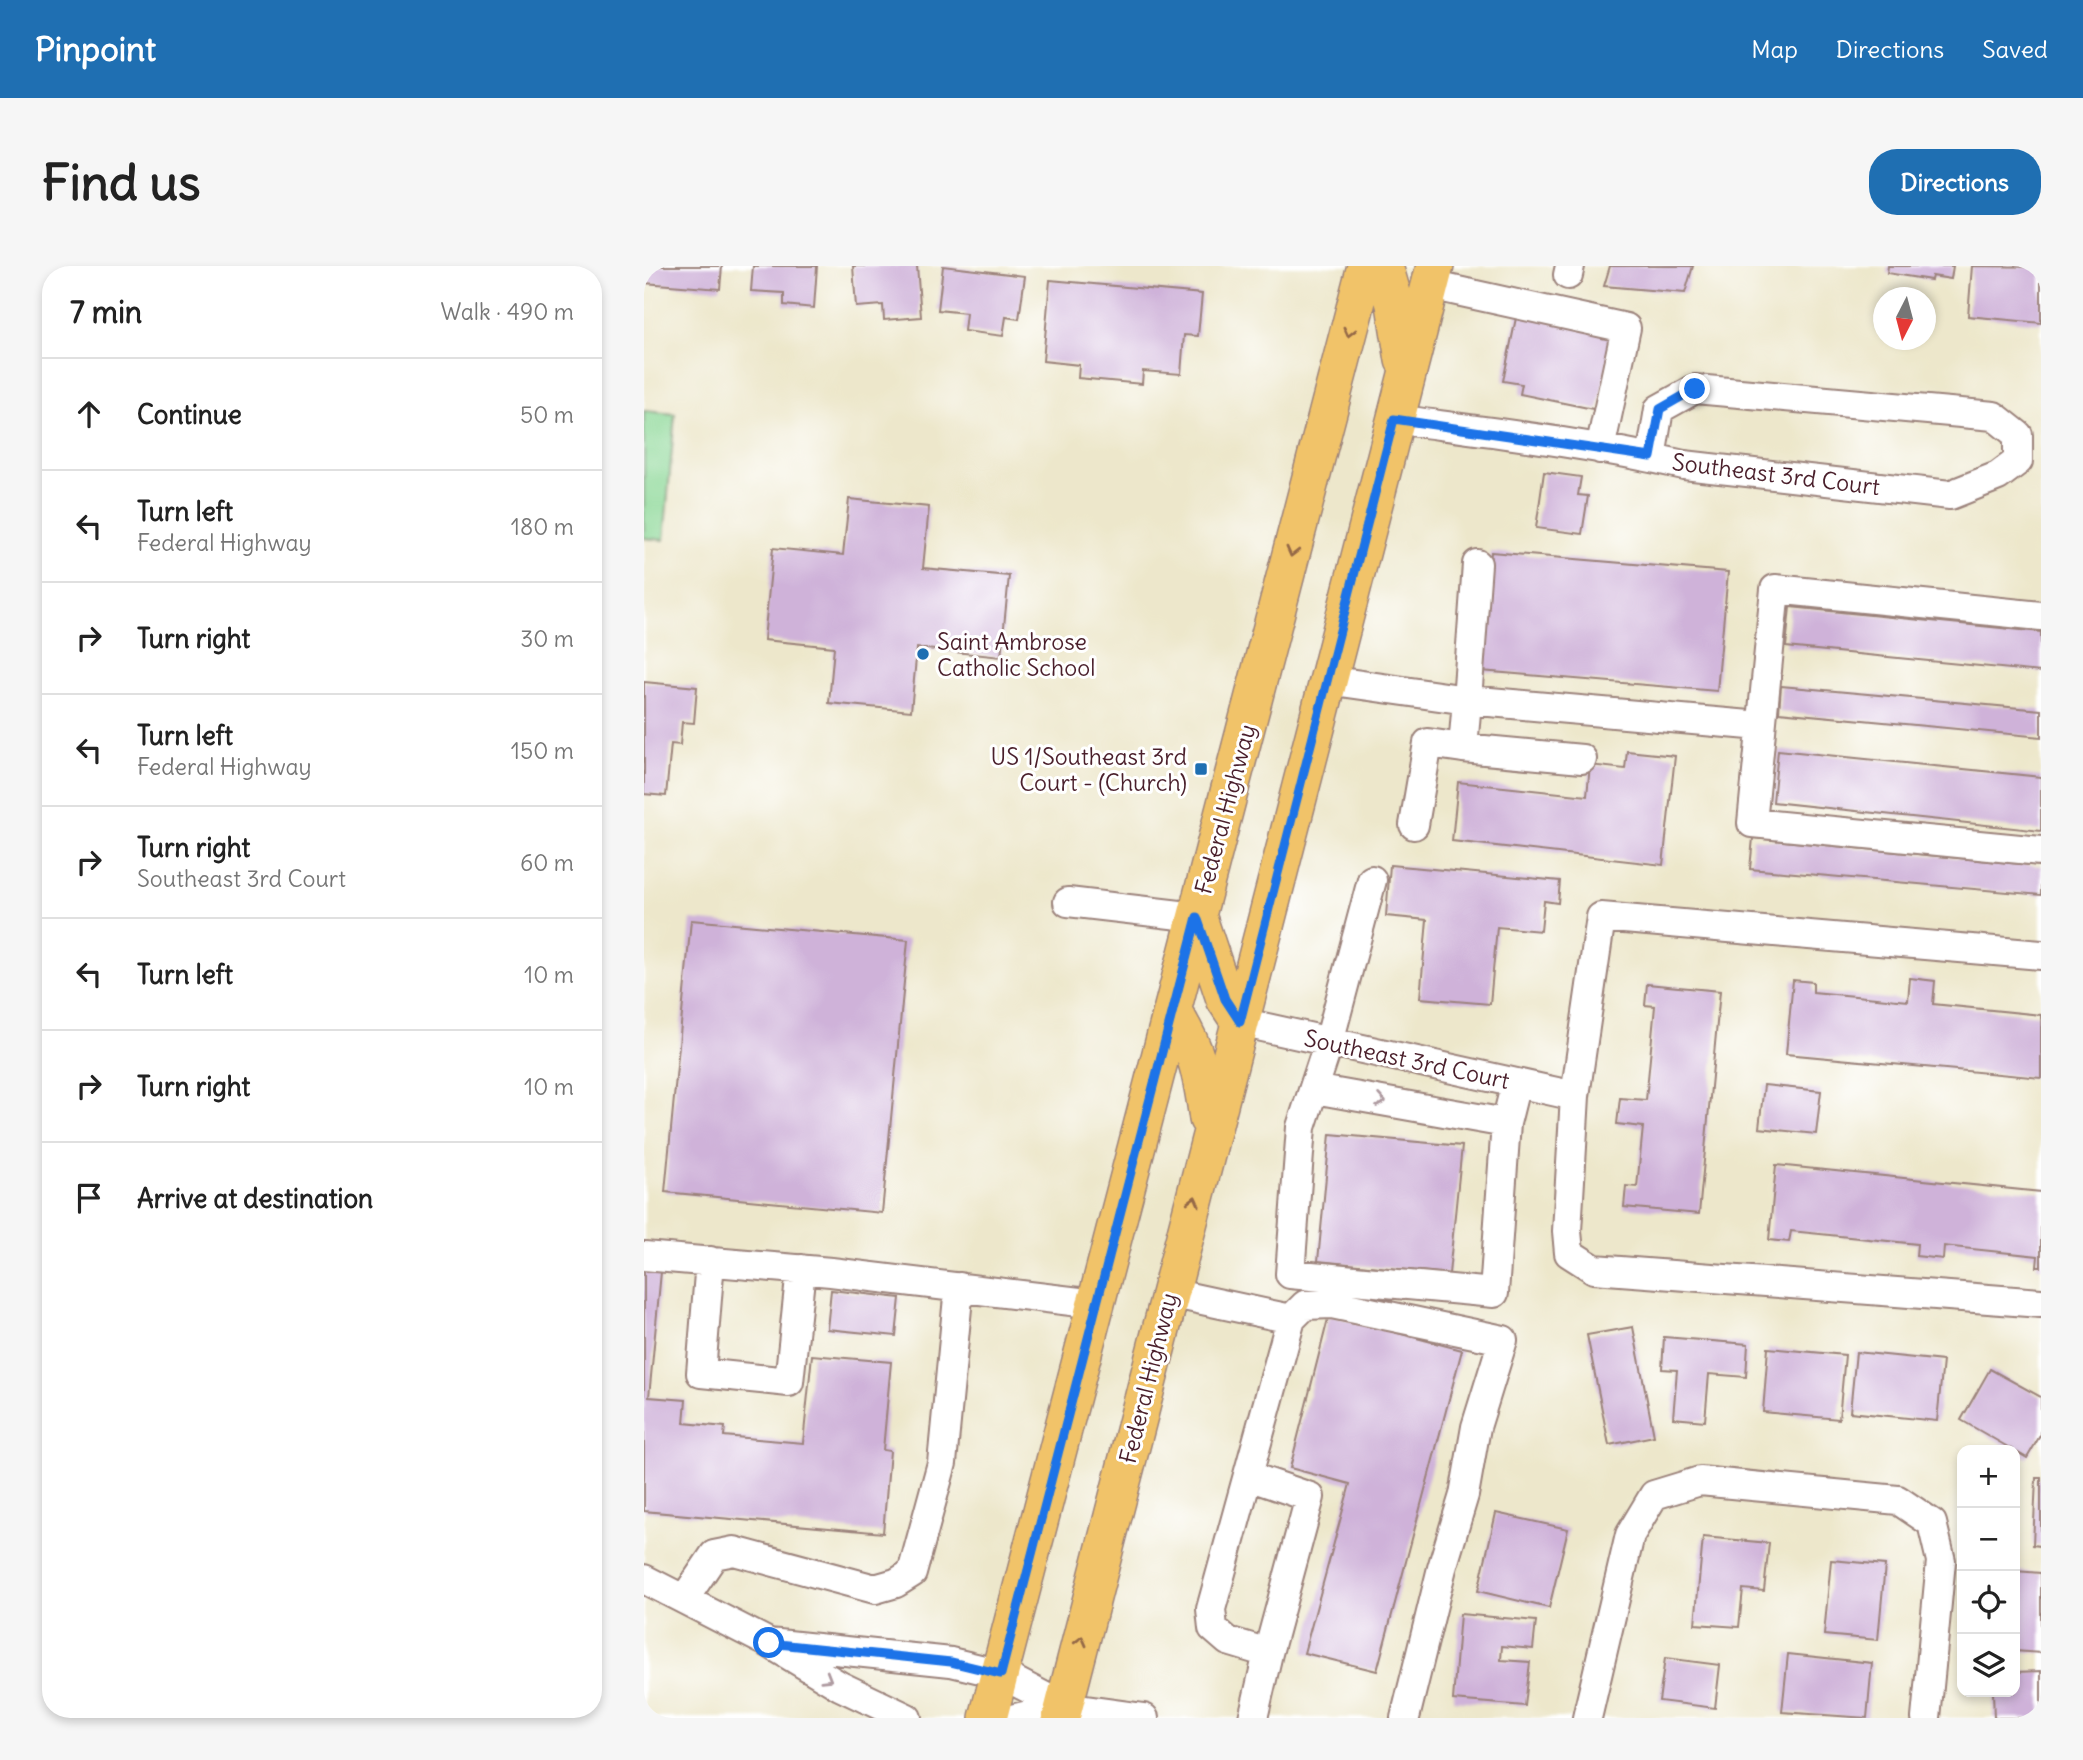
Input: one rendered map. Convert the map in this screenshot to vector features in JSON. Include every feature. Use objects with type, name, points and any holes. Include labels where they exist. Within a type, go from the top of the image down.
[{"type":"main road","name":"Federal Highway","points":[[988,1718],[1366,266]]},
{"type":"main road","points":[[1384,266],[1395,304],[1406,375]]},
{"type":"main road","name":"Federal Highway","points":[[1063,1712],[1432,276]]},
{"type":"main road","points":[[1197,917],[1221,990],[1240,1022]]},
{"type":"main road","points":[[1173,1012],[1189,1037],[1201,1073],[1210,1137]]},
{"type":"street","points":[[1432,276],[1626,328],[1600,449]]},
{"type":"street","points":[[1651,457],[1660,409],[1695,389],[1994,416],[2029,435]]},
{"type":"street","name":"Southeast 3rd Court","points":[[1394,419],[1651,457],[1684,465],[1950,495],[1998,476],[2018,461],[2029,435]]},
{"type":"street","points":[[1463,748],[1477,564]]},
{"type":"street","points":[[2041,616],[1775,589],[1752,822],[2041,851]]},
{"type":"street","points":[[1327,680],[1467,700],[1761,726]]},
{"type":"street","points":[[1414,825],[1429,743],[1582,759]]},
{"type":"street","points":[[1372,880],[1329,1042],[1301,1127],[1290,1274],[1494,1293],[1506,1123],[1516,1083]]},
{"type":"street","points":[[1068,902],[1197,917]]},
{"type":"street","points":[[2041,955],[1601,917],[1575,1096],[1567,1231],[1569,1253],[1594,1269],[2041,1303]]},
{"type":"street","name":"Southeast 3rd Court","points":[[1240,1022],[1575,1096]]},
{"type":"street","points":[[1314,1089],[1506,1123]]},
{"type":"street","points":[[644,1256],[801,1269],[1096,1304]]},
{"type":"street","points":[[710,1261],[701,1373],[789,1382],[801,1269]]},
{"type":"street","points":[[685,1598],[713,1555],[734,1551],[875,1589],[896,1583],[912,1573],[942,1463],[959,1287]]},
{"type":"street","points":[[1170,1293],[1291,1320]]},
{"type":"street","points":[[1268,1653],[1228,1641],[1213,1628],[1211,1609],[1291,1320],[1305,1305],[1332,1304],[1503,1340],[1476,1427],[1464,1495],[1442,1569],[1405,1718]]},
{"type":"street","points":[[1248,1476],[1310,1497],[1253,1718]]},
{"type":"street","points":[[1587,1718],[1630,1535],[1654,1495],[1700,1481],[1898,1500],[1932,1523],[1941,1562],[1926,1718]]},
{"type":"street","points":[[644,1579],[769,1643],[840,1686],[908,1718]]},
{"type":"street","points":[[769,1643],[951,1662],[1001,1674],[1063,1712]]},
{"type":"street","points":[[1016,1718],[1063,1712],[1144,1718]]},
{"type":"green space","points":[[644,411],[675,414],[664,540],[644,538]]},
{"type":"building","points":[[644,266],[722,266],[720,289],[644,283]]},
{"type":"building","points":[[753,266],[817,266],[814,308],[784,305],[784,293],[751,291]]},
{"type":"building","points":[[853,266],[917,266],[921,317],[884,320],[883,305],[856,307]]},
{"type":"building","points":[[943,266],[1025,276],[1019,319],[1006,317],[1003,336],[964,331],[966,313],[938,310]]},
{"type":"building","points":[[1610,266],[1693,266],[1685,293],[1604,286]]},
{"type":"building","points":[[1888,266],[1953,266],[1951,279],[1932,276],[1931,280],[1887,273]]},
{"type":"building","points":[[1972,266],[2041,267],[2041,323],[1968,316]]},
{"type":"building","points":[[1050,280],[1202,294],[1198,336],[1184,335],[1181,374],[1143,371],[1142,384],[1078,378],[1079,365],[1043,361]]},
{"type":"building","points":[[1517,313],[1614,333],[1598,410],[1520,394],[1522,384],[1503,381]]},
{"type":"building","points":[[1544,472],[1581,477],[1578,495],[1588,496],[1582,534],[1536,528]]},
{"type":"building","points":[[849,499],[929,507],[923,568],[1009,576],[1001,657],[917,648],[911,711],[829,703],[834,647],[764,640],[773,548],[843,555]]},
{"type":"building","points":[[1491,552],[1728,572],[1717,691],[1481,671]]},
{"type":"building","points":[[1790,607],[2041,632],[2041,672],[1786,647]]},
{"type":"building","points":[[644,682],[697,687],[694,723],[682,722],[680,745],[671,744],[666,796],[644,794]]},
{"type":"building","points":[[1781,686],[2041,710],[2041,737],[1779,712]]},
{"type":"building","points":[[1778,750],[2041,777],[2041,831],[1773,802]]},
{"type":"building","points":[[1627,751],[1675,756],[1663,865],[1452,841],[1458,782],[1587,796],[1590,765],[1625,769]]},
{"type":"building","points":[[1753,838],[2041,866],[2041,895],[1750,869]]},
{"type":"building","points":[[1390,865],[1560,881],[1558,903],[1544,901],[1541,931],[1497,927],[1490,1004],[1420,998],[1427,920],[1386,916]]},
{"type":"building","points":[[691,920],[908,940],[882,1213],[665,1192]]},
{"type":"building","points":[[1910,978],[1935,981],[1933,1004],[2041,1015],[2041,1078],[1786,1054],[1793,980],[1813,982],[1813,992],[1908,1001]]},
{"type":"building","points":[[1647,984],[1720,991],[1699,1214],[1624,1207],[1626,1186],[1637,1187],[1643,1127],[1617,1124],[1620,1098],[1646,1100],[1655,1006],[1645,1005]]},
{"type":"building","points":[[1764,1085],[1821,1091],[1816,1134],[1759,1128]]},
{"type":"building","points":[[1330,1134],[1462,1146],[1449,1274],[1318,1261]]},
{"type":"building","points":[[1776,1165],[2041,1192],[2041,1267],[2037,1267],[2038,1256],[1944,1246],[1943,1259],[1916,1256],[1917,1244],[1791,1231],[1789,1242],[1769,1240]]},
{"type":"building","points":[[644,1270],[661,1272],[649,1397],[686,1400],[684,1423],[725,1427],[724,1436],[803,1443],[812,1355],[891,1362],[883,1450],[890,1451],[883,1533],[644,1511]]},
{"type":"building","points":[[831,1290],[900,1298],[896,1336],[827,1329]]},
{"type":"building","points":[[1329,1315],[1462,1350],[1377,1671],[1304,1653],[1350,1484],[1290,1468]]},
{"type":"building","points":[[1633,1327],[1654,1436],[1609,1445],[1587,1335]]},
{"type":"building","points":[[1664,1337],[1748,1344],[1746,1377],[1709,1374],[1705,1421],[1673,1418],[1677,1370],[1662,1369]]},
{"type":"building","points":[[1768,1348],[1845,1355],[1839,1419],[1763,1412]]},
{"type":"building","points":[[1856,1352],[1943,1361],[1937,1421],[1850,1412]]},
{"type":"building","points":[[1990,1369],[2041,1397],[2041,1434],[2027,1458],[2020,1454],[2020,1445],[2004,1445],[1961,1420]]},
{"type":"building","points":[[2036,1478],[2041,1478],[2041,1546],[2033,1545]]},
{"type":"building","points":[[1496,1513],[1568,1529],[1549,1608],[1478,1591]]},
{"type":"building","points":[[1703,1537],[1769,1543],[1764,1591],[1743,1589],[1739,1627],[1695,1624]]},
{"type":"building","points":[[1831,1560],[1885,1565],[1878,1640],[1824,1635]]},
{"type":"building","points":[[2020,1571],[2041,1573],[2041,1653],[2020,1651]]},
{"type":"building","points":[[1460,1614],[1536,1621],[1533,1649],[1502,1646],[1501,1660],[1530,1662],[1525,1706],[1453,1700]]},
{"type":"building","points":[[1788,1654],[1872,1663],[1867,1718],[1782,1712]]},
{"type":"building","points":[[1665,1658],[1720,1665],[1715,1708],[1659,1701]]},
{"type":"building","points":[[2041,1671],[2041,1718],[1994,1718],[1993,1697],[2020,1697],[2020,1672]]},
{"type":"place","name":"Saint Ambrose Catholic School","points":[[923,654]]},
{"type":"place","name":"US 1/Southeast 3rd Court - (Church)","points":[[1201,769]]},
{"type":"route","points":[[769,1643],[951,1662],[1001,1674],[1197,917],[1225,999],[1240,1022],[1394,419],[1651,457],[1660,409],[1695,389]]}]
